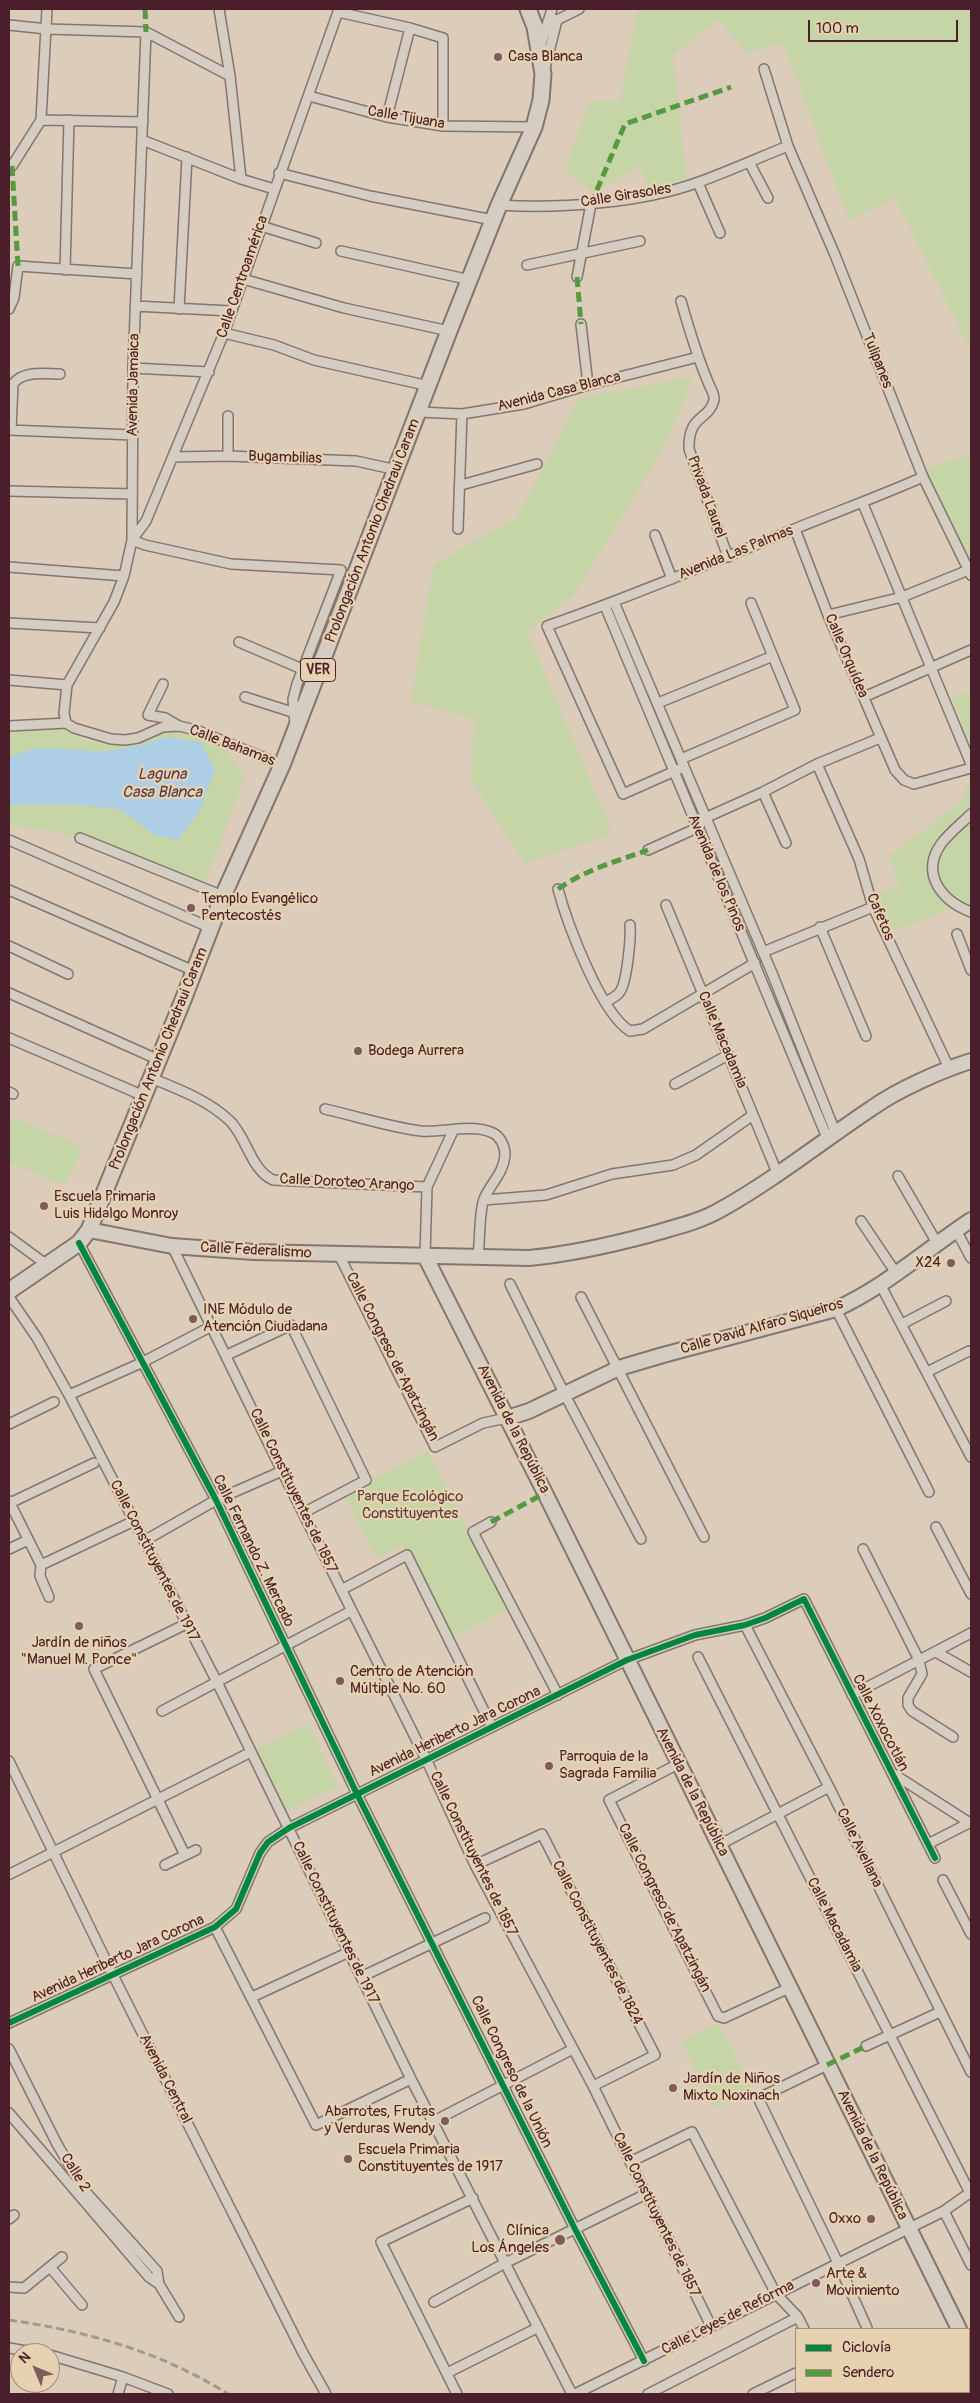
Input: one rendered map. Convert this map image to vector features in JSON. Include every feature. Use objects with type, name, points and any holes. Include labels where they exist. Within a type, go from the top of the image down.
[{"type":"main road","name":"Prolongación Antonio Chedraui Caram","points":[[9,1291],[79,1243],[89,1230],[224,896],[296,731],[449,330],[499,205],[534,127],[541,100],[543,74],[540,50],[528,9]]},
{"type":"main road","name":"Calle Federalismo","points":[[89,1230],[172,1246],[254,1252],[529,1258],[564,1255],[600,1248],[692,1223],[719,1211],[778,1175],[873,1106],[950,1068],[971,1061]]},
{"type":"main road","name":"Calle David Alfaro Siqueiros","points":[[507,1418],[529,1411],[619,1368],[662,1354],[836,1309],[852,1302],[880,1284],[971,1220]]},
{"type":"main road","name":"Avenida de la República","points":[[425,1256],[958,2328]]},
{"type":"street","points":[[12,166],[41,120],[47,9]]},
{"type":"street","points":[[219,9],[230,76],[241,179]]},
{"type":"street","points":[[543,74],[553,20],[552,9]]},
{"type":"street","points":[[540,50],[553,20],[579,9]]},
{"type":"street","points":[[339,10],[443,38],[443,126]]},
{"type":"street","name":"Calle Centroamérica","points":[[132,540],[146,521],[209,372],[339,10]]},
{"type":"street","points":[[9,25],[47,29],[146,32],[230,76]]},
{"type":"street","points":[[387,117],[410,28]]},
{"type":"street","name":"Avenida Jamaica","points":[[66,722],[64,713],[67,685],[114,602],[124,576],[132,540],[133,368],[146,32]]},
{"type":"street","name":"Tulipanes","points":[[764,69],[788,146],[835,256],[923,477],[970,571]]},
{"type":"street","name":"Calle Tijuana","points":[[309,96],[387,117],[443,126],[534,127]]},
{"type":"street","points":[[41,120],[143,122]]},
{"type":"street","points":[[65,270],[69,120]]},
{"type":"street","points":[[142,140],[241,179],[274,189]]},
{"type":"street","name":"Calle Girasoles","points":[[499,205],[529,207],[591,204],[655,194],[698,183],[788,146]]},
{"type":"street","points":[[179,309],[187,157]]},
{"type":"street","points":[[750,162],[768,198]]},
{"type":"street","points":[[280,173],[370,196],[493,220]]},
{"type":"street","points":[[698,183],[720,233]]},
{"type":"street","points":[[577,277],[591,204]]},
{"type":"street","points":[[261,226],[316,243]]},
{"type":"street","points":[[527,265],[640,241]]},
{"type":"street","points":[[340,251],[470,280]]},
{"type":"street","points":[[9,309],[14,298],[18,266],[137,274]]},
{"type":"street","points":[[243,279],[344,308],[449,330]]},
{"type":"street","name":"Privada Laurel","points":[[681,301],[698,357],[714,397],[712,405],[692,425],[688,434],[689,449],[728,557]]},
{"type":"street","points":[[135,306],[231,312]]},
{"type":"street","points":[[581,324],[588,385]]},
{"type":"street","points":[[224,333],[274,344],[314,360],[429,386]]},
{"type":"street","name":"Avenida Casa Blanca","points":[[419,412],[462,414],[524,404],[588,385],[698,357]]},
{"type":"street","points":[[133,368],[209,372]]},
{"type":"street","points":[[60,374],[24,375],[18,378],[13,384],[10,430],[133,435]]},
{"type":"street","points":[[458,529],[462,414]]},
{"type":"street","points":[[228,416],[228,456]]},
{"type":"street","name":"Bugambilias","points":[[172,457],[228,456],[356,460],[397,470]]},
{"type":"street","points":[[461,485],[537,464]]},
{"type":"street","name":"Avenida Las Palmas","points":[[674,771],[622,794],[547,626],[605,606],[795,529],[863,504],[923,477]]},
{"type":"street","points":[[9,491],[132,494]]},
{"type":"street","points":[[863,504],[971,764]]},
{"type":"street","name":"Calle Orquídea","points":[[795,529],[828,614],[895,770],[904,780],[914,784],[971,768]]},
{"type":"street","points":[[655,535],[672,579]]},
{"type":"street","points":[[132,540],[145,545],[231,564],[341,570],[293,698],[292,712],[296,731]]},
{"type":"street","points":[[9,567],[124,576]]},
{"type":"street","points":[[828,614],[902,597],[970,571]]},
{"type":"street","name":"Avenida de los Pinos","points":[[614,602],[658,703],[704,818],[772,973],[832,1137]]},
{"type":"street","points":[[674,771],[682,763],[795,710],[752,603]]},
{"type":"street","name":"Avenida de los Pinos","points":[[605,606],[696,828],[832,1137]]},
{"type":"street","points":[[9,623],[100,628]]},
{"type":"street","points":[[239,642],[302,670]]},
{"type":"street","points":[[864,697],[971,650]]},
{"type":"street","points":[[658,703],[773,656]]},
{"type":"street","points":[[9,680],[67,685]]},
{"type":"street","points":[[163,684],[148,715],[165,718],[179,726]]},
{"type":"street","points":[[245,697],[292,712]]},
{"type":"street","name":"Calle Bahamas","points":[[9,726],[66,722],[74,728],[111,739],[125,740],[138,738],[163,727],[179,726],[196,730],[282,765]]},
{"type":"street","points":[[648,850],[696,828],[704,818],[763,792],[817,764],[880,738]]},
{"type":"street","name":"Cafetos","points":[[817,764],[859,859],[873,907],[950,1068]]},
{"type":"street","points":[[763,792],[786,843]]},
{"type":"street","points":[[971,814],[942,843],[935,854],[932,868],[934,882],[943,896],[958,907],[971,912]]},
{"type":"street","points":[[80,838],[224,896]]},
{"type":"street","points":[[9,840],[211,928]]},
{"type":"street","points":[[558,889],[565,914],[576,940],[606,1002],[622,1026],[630,1031],[643,1029],[755,964]]},
{"type":"street","points":[[9,890],[194,971]]},
{"type":"street","points":[[730,903],[740,898]]},
{"type":"street","name":"Calle Macadamia","points":[[666,905],[778,1175]]},
{"type":"street","points":[[763,952],[820,927],[873,907]]},
{"type":"street","points":[[606,1002],[620,993],[624,985],[631,935],[630,925]]},
{"type":"street","points":[[820,927],[866,1036]]},
{"type":"street","points":[[956,934],[971,970]]},
{"type":"street","points":[[9,946],[68,974]]},
{"type":"street","points":[[761,978],[772,973]]},
{"type":"street","points":[[9,993],[159,1060]]},
{"type":"street","points":[[9,1038],[144,1096]]},
{"type":"street","points":[[675,1084],[728,1055]]},
{"type":"street","name":"Calle Doroteo Arango","points":[[151,1078],[214,1108],[231,1122],[243,1139],[260,1172],[273,1180],[427,1187],[425,1256]]},
{"type":"street","points":[[325,1109],[420,1131],[471,1129],[492,1133],[498,1137],[503,1144],[505,1156],[498,1177],[484,1200],[478,1256]]},
{"type":"street","points":[[484,1200],[546,1196],[612,1174],[673,1165],[696,1155],[753,1115]]},
{"type":"street","points":[[427,1187],[453,1131]]},
{"type":"street","points":[[898,1176],[937,1243]]},
{"type":"street","points":[[861,1221],[896,1273]]},
{"type":"street","points":[[956,1230],[971,1258]]},
{"type":"street","points":[[9,1237],[47,1266]]},
{"type":"street","name":"Calle Fernando Z. Mercado","points":[[79,1243],[141,1363],[216,1500],[357,1794]]},
{"type":"street","name":"Calle Constituyentes de 1857","points":[[172,1246],[351,1611],[426,1759],[475,1866],[592,2086],[711,2326]]},
{"type":"street","name":"Calle Congreso de Apatzingán","points":[[339,1255],[436,1447],[483,1423],[507,1418]]},
{"type":"street","points":[[510,1284],[564,1393],[642,1539]]},
{"type":"street","points":[[880,1284],[927,1372],[968,1441],[971,1456]]},
{"type":"street","name":"Calle Constituyentes de 1917","points":[[9,1297],[37,1338],[69,1395],[217,1682],[411,2079],[473,2198],[537,2328],[573,2394]]},
{"type":"street","points":[[581,1297],[704,1537]]},
{"type":"street","points":[[902,1324],[946,1301]]},
{"type":"street","points":[[836,1309],[929,1492]]},
{"type":"street","points":[[227,1355],[291,1325],[366,1480],[303,1514]]},
{"type":"street","points":[[69,1395],[141,1363],[212,1326]]},
{"type":"street","points":[[927,1372],[969,1351]]},
{"type":"street","points":[[9,1424],[54,1402]]},
{"type":"street","points":[[49,1597],[40,1576],[41,1565],[9,1502],[94,1463]]},
{"type":"street","points":[[144,1541],[216,1500],[282,1470]]},
{"type":"street","points":[[41,1565],[134,1521]]},
{"type":"street","points":[[491,1522],[473,1532],[558,1695]]},
{"type":"street","points":[[936,1526],[971,1594]]},
{"type":"street","points":[[9,1549],[28,1540]]},
{"type":"street","points":[[863,1549],[919,1660],[922,1674],[908,1698],[908,1705],[912,1711],[952,1738]]},
{"type":"street","points":[[341,1590],[407,1556],[492,1727]]},
{"type":"street","name":"Avenida Heriberto Jara Corona","points":[[9,2023],[215,1927],[236,1908],[264,1847],[268,1842],[289,1828],[627,1660],[695,1635],[745,1625],[765,1618],[804,1599]]},
{"type":"street","name":"Calle Xoxocotlán","points":[[804,1599],[935,1858]]},
{"type":"street","points":[[162,1711],[351,1611]]},
{"type":"street","points":[[184,1855],[94,1669],[186,1624]]},
{"type":"street","name":"Calle Avellana","points":[[745,1625],[829,1787],[971,2072]]},
{"type":"street","points":[[852,1695],[971,1633]]},
{"type":"street","points":[[936,1652],[971,1672]]},
{"type":"street","name":"Calle Macadamia","points":[[698,1657],[971,2193]]},
{"type":"street","points":[[10,1874],[54,1853],[156,1798],[251,1752]]},
{"type":"street","name":"Avenida Central","points":[[9,1761],[113,1975],[326,2394]]},
{"type":"street","name":"Calle Congreso de Apatzingán","points":[[678,1764],[609,1800],[718,2016],[724,2018],[788,1988]]},
{"type":"street","points":[[892,1773],[971,1823]]},
{"type":"street","points":[[719,1845],[829,1787]]},
{"type":"street","name":"Calle Congreso de la Unión","points":[[357,1794],[433,1942],[575,2229],[644,2361]]},
{"type":"street","points":[[928,1844],[971,1823]]},
{"type":"street","name":"Calle Constituyentes de 1824","points":[[475,1866],[542,1834],[654,2056],[592,2086]]},
{"type":"street","points":[[164,1865],[196,1850]]},
{"type":"street","points":[[943,1880],[971,1934]]},
{"type":"street","points":[[361,1977],[485,1918]]},
{"type":"street","points":[[215,1927],[317,2125],[411,2079]]},
{"type":"street","points":[[252,1997],[349,1952]]},
{"type":"street","points":[[866,2046],[940,2012]]},
{"type":"street","name":"Calle 2","points":[[9,2049],[57,2144],[84,2190],[157,2271],[159,2284]]},
{"type":"street","points":[[434,2121],[573,2049]]},
{"type":"street","points":[[827,2065],[762,2097],[760,2102],[838,2263],[867,2328]]},
{"type":"street","name":"Calle 2","points":[[9,2113],[87,2206],[149,2276],[159,2284],[179,2318]]},
{"type":"street","points":[[630,2162],[692,2132],[776,2294],[798,2317],[804,2328]]},
{"type":"street","points":[[44,2153],[57,2144]]},
{"type":"street","name":"Calle Leyes de Reforma","points":[[573,2394],[644,2361],[944,2211],[971,2193]]},
{"type":"street","points":[[434,2302],[505,2264],[646,2194]]},
{"type":"street","points":[[457,2394],[381,2242],[473,2198]]},
{"type":"street","points":[[944,2211],[971,2265]]},
{"type":"street","points":[[9,2287],[24,2288],[62,2257]]},
{"type":"street","points":[[50,2267],[82,2305]]},
{"type":"street","points":[[648,2394],[798,2317]]},
{"type":"street","points":[[447,2373],[537,2328]]},
{"type":"street","points":[[60,2358],[123,2377],[168,2394]]},
{"type":"street","points":[[753,2394],[795,2374]]},
{"type":"street","points":[[118,2394],[123,2377]]},
{"type":"green space","points":[[638,9],[971,9],[971,351],[895,198],[849,220],[783,42],[747,53],[718,19],[673,55],[686,178],[650,191],[640,166],[593,193],[565,169],[590,101],[620,101]]},
{"type":"green space","points":[[694,377],[659,456],[575,593],[527,632],[613,834],[525,863],[472,781],[474,719],[411,701],[434,564],[517,518],[579,398]]},
{"type":"green space","points":[[971,454],[971,557],[923,470]]},
{"type":"green space","points":[[971,690],[971,746],[953,699]]},
{"type":"green space","points":[[57,725],[84,741],[116,742],[175,730],[226,750],[245,778],[204,884],[126,862],[56,831],[9,825],[9,734]]},
{"type":"green space","points":[[971,777],[971,911],[952,908],[894,931],[872,898],[900,885],[889,856],[960,803]]},
{"type":"green space","points":[[9,1116],[83,1147],[65,1184],[9,1163]]},
{"type":"green space","name":"Parque Ecológico Constituyentes","points":[[428,1451],[508,1609],[450,1639],[402,1545],[376,1558],[344,1494]]},
{"type":"green space","points":[[308,1724],[338,1786],[285,1811],[255,1750]]},
{"type":"green space","points":[[719,2023],[752,2089],[715,2108],[682,2042]]},
{"type":"water","name":"Laguna Casa Blanca","points":[[167,737],[201,742],[215,770],[198,814],[178,840],[157,836],[119,809],[69,804],[9,805],[9,758],[22,752],[48,748],[114,750]]},
{"type":"railway","points":[[9,2320],[66,2330],[123,2345],[177,2366],[228,2394]]},
{"type":"marked path","points":[[145,9],[146,32]]},
{"type":"marked path","points":[[591,204],[625,124],[731,87]]},
{"type":"marked path","points":[[12,166],[18,266]]},
{"type":"marked path","points":[[577,277],[581,324]]},
{"type":"marked path","points":[[558,889],[590,871],[648,850]]},
{"type":"marked path","points":[[491,1522],[545,1493]]},
{"type":"marked path","points":[[827,2065],[866,2046]]},
{"type":"cycle path","points":[[79,1243],[216,1500],[357,1794],[575,2229],[644,2361]]},
{"type":"cycle path","points":[[9,2023],[215,1927],[236,1909],[260,1853],[268,1842],[289,1828],[627,1660],[695,1635],[745,1625],[765,1618],[804,1599],[935,1858]]},
{"type":"place","name":"Casa Blanca","points":[[498,57]]},
{"type":"place","name":"Templo Evangélico Pentecostés","points":[[191,908]]},
{"type":"place","name":"Bodega Aurrera","points":[[358,1051]]},
{"type":"place","name":"Escuela Primaria Luis Hidalgo Monroy","points":[[44,1206]]},
{"type":"place","name":"X24","points":[[951,1263]]},
{"type":"place","name":"INE Módulo de Atención Ciudadana","points":[[193,1319]]},
{"type":"place","name":"Jardín de niños \"Manuel M. Ponce\"","points":[[79,1626]]},
{"type":"place","name":"Centro de Atención Múltiple No. 60","points":[[340,1681]]},
{"type":"place","name":"Parroquia de la Sagrada Familia","points":[[549,1766]]},
{"type":"place","name":"Jardín de Niños Mixto Noxinach","points":[[673,2088]]},
{"type":"place","name":"Abarrotes, Frutas y Verduras Wendy","points":[[445,2121]]},
{"type":"place","name":"Escuela Primaria Constituyentes de 1917","points":[[348,2159]]},
{"type":"place","name":"Oxxo","points":[[871,2219]]},
{"type":"place","name":"Clínica Los Ángeles","points":[[560,2240]]},
{"type":"place","name":"Arte & Movimiento","points":[[816,2283]]}]
